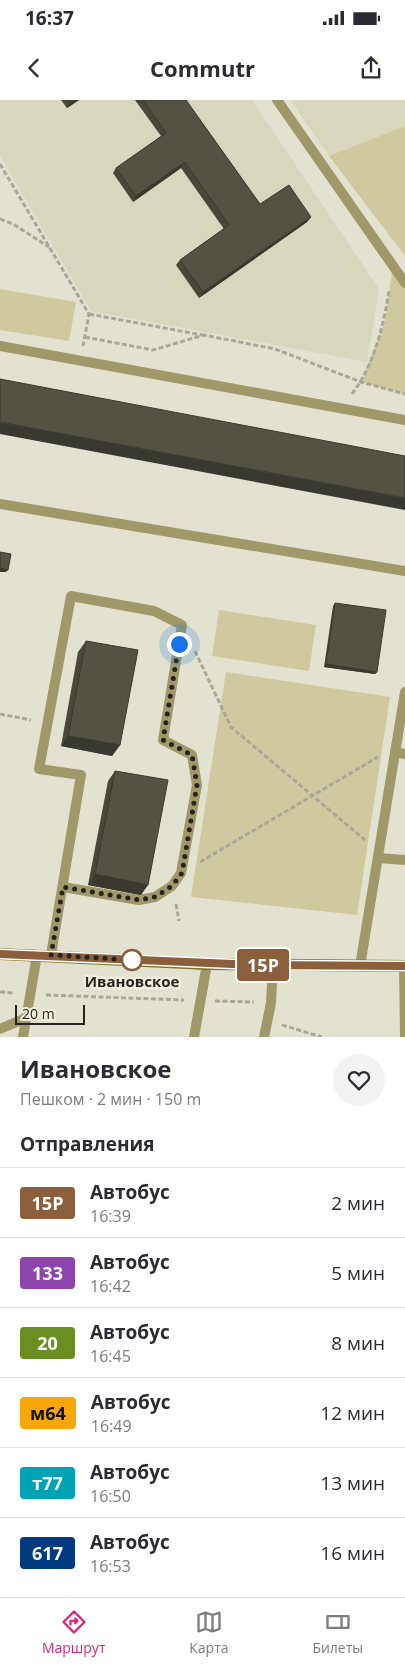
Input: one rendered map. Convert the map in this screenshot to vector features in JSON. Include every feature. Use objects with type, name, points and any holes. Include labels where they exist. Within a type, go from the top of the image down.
[{"type":"main road","points":[[0,950],[37,955]]},
{"type":"main road","points":[[0,954],[207,964],[405,966]]},
{"type":"lane","points":[[277,100],[405,283]]},
{"type":"lane","points":[[0,346],[405,420]]},
{"type":"lane","points":[[0,504],[405,571]]},
{"type":"lane","points":[[51,955],[81,775],[38,769],[71,596],[154,611],[182,625],[163,740],[192,755],[197,785],[182,873],[172,886],[155,897],[139,900],[63,887]]},
{"type":"lane","points":[[360,966],[378,855],[400,753],[405,692]]},
{"type":"lane","points":[[378,855],[404,860]]},
{"type":"lane","points":[[24,1037],[37,955]]},
{"type":"lane","points":[[194,1037],[207,964]]},
{"type":"lane","points":[[264,1037],[271,1003],[273,965]]},
{"type":"lane","points":[[404,1037],[405,966]]},
{"type":"lane","points":[[0,1029],[26,1018]]},
{"type":"path","points":[[0,164],[90,314],[80,361]]},
{"type":"path","points":[[0,219],[13,224],[50,248]]},
{"type":"path","points":[[361,382],[385,321],[390,284]]},
{"type":"path","points":[[90,314],[275,349],[361,382],[405,394]]},
{"type":"path","points":[[85,337],[153,350],[204,335]]},
{"type":"path","points":[[182,625],[231,727],[314,795],[378,855]]},
{"type":"path","points":[[0,714],[47,723]]},
{"type":"path","points":[[182,873],[385,753],[400,753]]},
{"type":"path","points":[[0,992],[271,1003]]},
{"type":"path","points":[[268,1021],[322,1037]]},
{"type":"shaded area","points":[[0,100],[252,100],[379,289],[367,362],[91,311],[0,156]]},
{"type":"shaded area","points":[[290,100],[405,100],[405,126],[329,156]]},
{"type":"shaded area","points":[[405,126],[405,256],[329,156]]},
{"type":"shaded area","points":[[393,266],[405,283],[405,394],[361,382],[385,321]]},
{"type":"shaded area","points":[[0,289],[76,302],[69,341],[0,330]]},
{"type":"shaded area","points":[[219,610],[316,625],[309,671],[212,656]]},
{"type":"shaded area","points":[[226,672],[390,697],[357,915],[191,897]]},
{"type":"building","points":[[143,100],[186,100],[260,204],[289,185],[311,217],[203,292],[180,260],[229,225],[185,162],[136,196],[116,168],[166,133]]},
{"type":"building","points":[[0,379],[405,456],[405,498],[0,422]]},
{"type":"building","points":[[0,552],[11,554],[8,570],[0,568]]},
{"type":"building","points":[[335,603],[386,610],[377,672],[326,664]]},
{"type":"building","points":[[86,641],[138,650],[120,745],[68,736]]},
{"type":"building","points":[[115,771],[168,780],[148,885],[95,874]]},
{"type":"bus line","name":"15Р","points":[[0,954],[207,964],[405,966]]},
{"type":"place","name":"Ивановское","points":[[132,960]]},
{"type":"route","points":[[132,960],[51,955],[63,887],[139,900],[155,897],[172,886],[182,873],[197,785],[192,755],[163,740],[179,644]]}]
